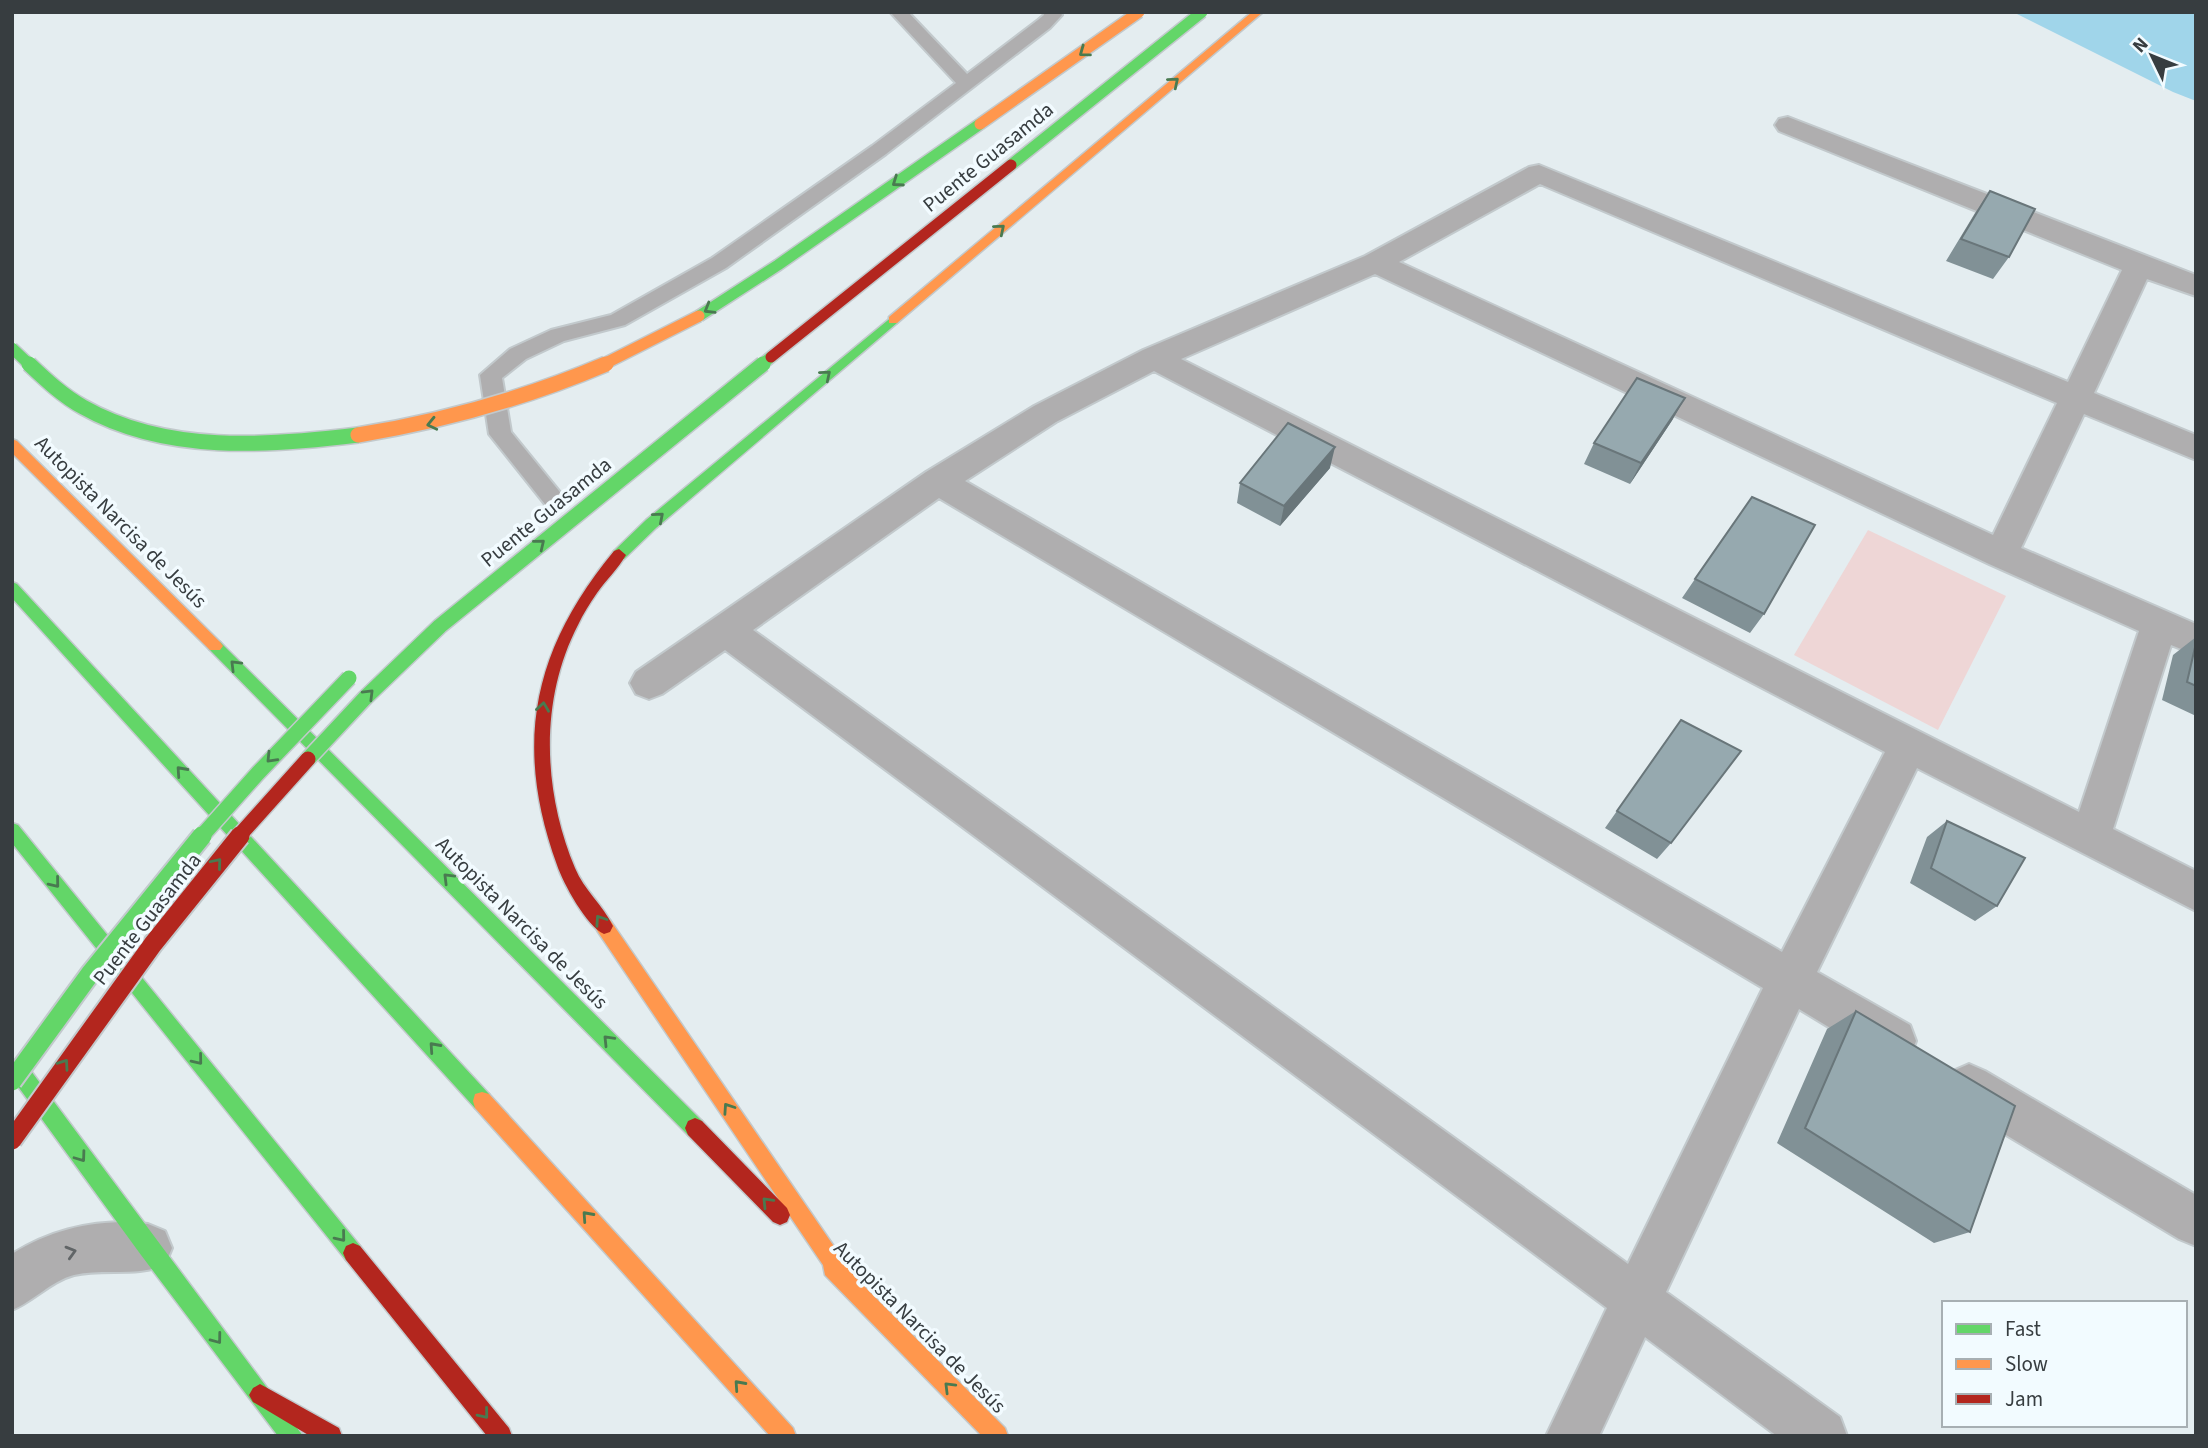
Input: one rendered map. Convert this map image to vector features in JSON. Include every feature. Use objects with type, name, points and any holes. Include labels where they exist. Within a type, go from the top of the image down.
[{"type":"main road","points":[[12,348],[45,378],[86,409],[135,428],[172,438],[260,442],[323,439],[420,426],[483,412],[607,365],[675,330],[733,295],[1139,12]]},
{"type":"main road","name":"Puente Guasamda","points":[[12,1140],[102,1011],[190,895],[282,786],[365,698],[440,626],[611,485],[1202,12]]},
{"type":"main road","points":[[849,1286],[569,875],[551,830],[542,785],[539,738],[545,695],[561,646],[591,587],[651,524],[1258,12]]},
{"type":"main road","name":"Autopista Narcisa de Jesús","points":[[12,444],[501,931],[997,1436]]},
{"type":"main road","points":[[12,588],[412,1023],[785,1436]]},
{"type":"main road","name":"Puente Guasamda","points":[[12,1081],[64,1005],[174,867],[250,779],[357,671]]},
{"type":"main road","points":[[12,830],[502,1436]]},
{"type":"main road","points":[[12,1062],[148,1248],[292,1436]]},
{"type":"main road","points":[[260,1395],[331,1436]]},
{"type":"street","points":[[1788,125],[2138,266],[2196,286]]},
{"type":"street","points":[[649,683],[938,481],[1045,414],[1154,358],[1375,263],[1539,173],[2196,448]]},
{"type":"street","points":[[1375,263],[2000,554],[2196,640]]},
{"type":"street","points":[[2000,554],[2138,266]]},
{"type":"street","points":[[1154,358],[2196,892]]},
{"type":"street","points":[[938,481],[1790,980],[2196,1222]]},
{"type":"street","points":[[2090,838],[2160,625]]},
{"type":"street","points":[[724,629],[1821,1436]]},
{"type":"street","points":[[1572,1436],[1790,980],[1908,746]]},
{"type":"street","points":[[12,1285],[27,1272],[65,1252],[100,1245],[148,1248]]},
{"type":"lane","points":[[898,12],[967,83]]},
{"type":"lane","points":[[556,502],[500,434],[491,375],[518,354],[558,335],[618,320],[676,289],[868,159],[1054,13]]},
{"type":"shaded area","points":[[1868,530],[2006,596],[1938,730],[1794,655]]},
{"type":"water","points":[[2013,12],[2196,12],[2196,101],[2173,92]]},
{"type":"building","points":[[1990,191],[2035,209],[2009,257],[1961,239]]},
{"type":"building","points":[[1637,378],[1685,398],[1641,463],[1594,443]]},
{"type":"building","points":[[1288,423],[1335,447],[1284,506],[1240,483]]},
{"type":"building","points":[[1752,497],[1815,525],[1764,614],[1695,579]]},
{"type":"building","points":[[2196,643],[2196,686],[2187,682]]},
{"type":"building","points":[[1681,720],[1741,751],[1671,843],[1617,811]]},
{"type":"building","points":[[1947,821],[2025,858],[1997,906],[1931,868]]},
{"type":"building","points":[[1856,1011],[2015,1106],[1970,1232],[1805,1128]]},
{"type":"traffic: fast","points":[[1011,165],[1202,12]]},
{"type":"traffic: fast","points":[[699,316],[778,265],[980,124]]},
{"type":"traffic: fast","points":[[619,555],[651,524],[893,320]]},
{"type":"traffic: fast","points":[[12,348],[47,381],[76,403],[117,423],[150,433],[219,443],[290,442],[358,435]]},
{"type":"traffic: fast","points":[[308,759],[365,698],[440,626],[771,357]]},
{"type":"traffic: fast","points":[[12,588],[482,1101]]},
{"type":"traffic: fast","points":[[215,646],[695,1128]]},
{"type":"traffic: fast","points":[[12,1081],[130,922],[214,822],[349,678]]},
{"type":"traffic: fast","points":[[12,830],[353,1253]]},
{"type":"traffic: fast","points":[[24,1078],[148,1248],[292,1436]]},
{"type":"traffic: slow","points":[[980,124],[1139,12]]},
{"type":"traffic: slow","points":[[893,320],[1258,12]]},
{"type":"traffic: slow","points":[[358,435],[448,418],[534,392],[618,358],[699,316]]},
{"type":"traffic: slow","points":[[12,444],[215,646]]},
{"type":"traffic: slow","points":[[604,926],[849,1286]]},
{"type":"traffic: slow","points":[[482,1101],[785,1436]]},
{"type":"traffic: slow","points":[[832,1268],[997,1436]]},
{"type":"traffic: jam","points":[[771,357],[1011,165]]},
{"type":"traffic: jam","points":[[604,926],[568,873],[553,832],[544,791],[541,748],[545,706],[554,665],[570,626],[591,589],[619,555]]},
{"type":"traffic: jam","points":[[12,1140],[117,992],[190,896],[308,759]]},
{"type":"traffic: jam","points":[[695,1128],[780,1215]]},
{"type":"traffic: jam","points":[[353,1253],[501,1436]]},
{"type":"traffic: jam","points":[[260,1395],[331,1436]]}]
